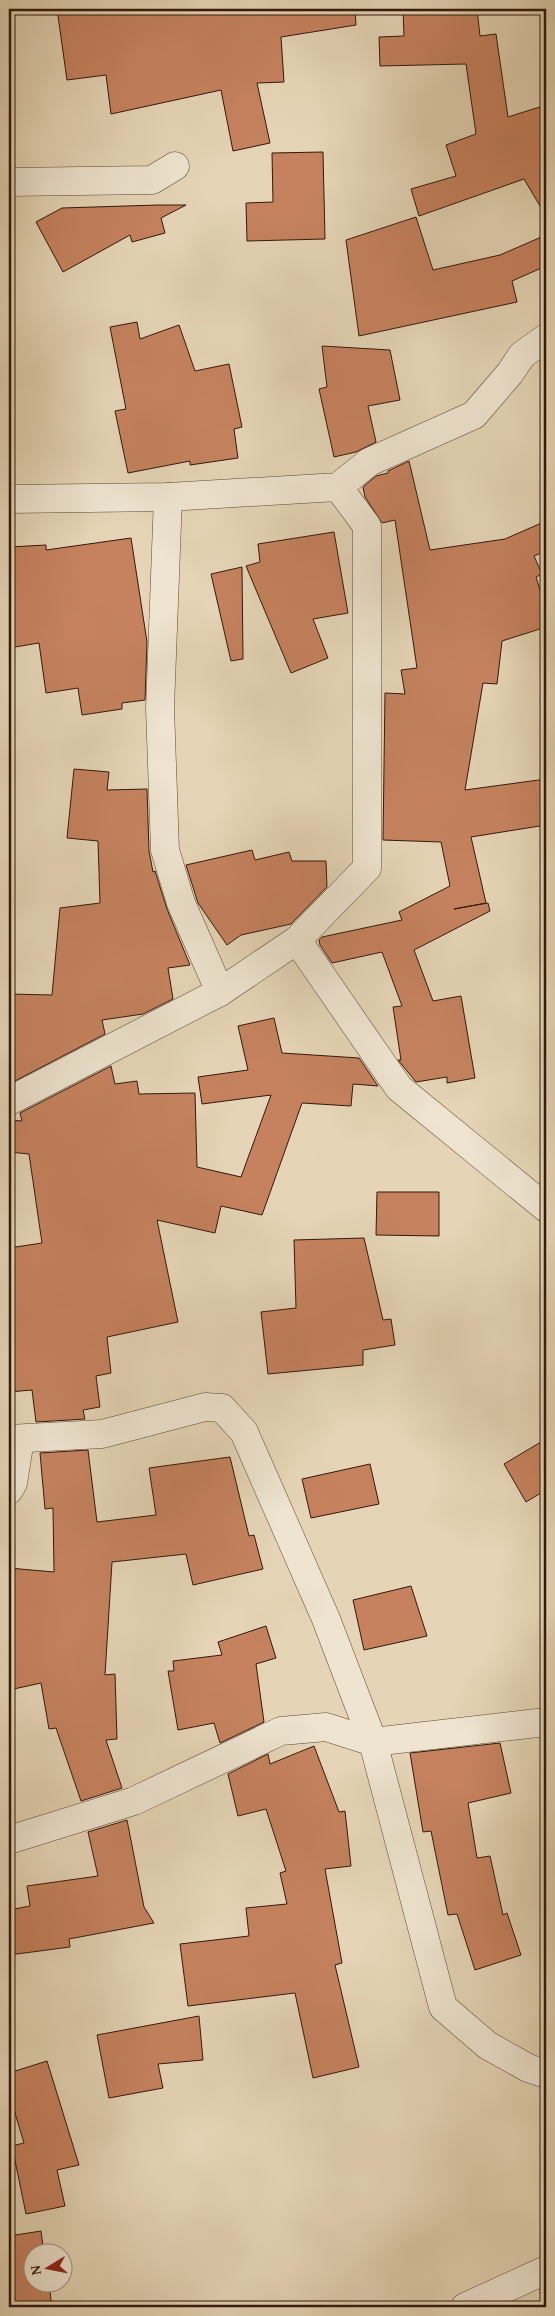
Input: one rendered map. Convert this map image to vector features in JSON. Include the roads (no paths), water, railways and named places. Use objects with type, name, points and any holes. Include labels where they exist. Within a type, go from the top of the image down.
[{"type":"street","points":[[9,182],[152,180],[175,166]]},
{"type":"street","points":[[9,499],[168,497],[338,487],[369,462],[474,415],[510,373],[522,355],[546,338]]},
{"type":"street","points":[[9,1101],[220,992],[297,940],[367,868],[367,526],[338,487]]},
{"type":"street","points":[[168,497],[160,708],[165,850],[181,903],[220,992]]},
{"type":"street","points":[[297,940],[399,1088],[546,1208]]},
{"type":"street","points":[[9,1490],[13,1483],[14,1439],[102,1434],[205,1407],[222,1408],[244,1432],[326,1619],[373,1742],[443,2007],[487,2045],[528,2068],[546,2074]]},
{"type":"street","points":[[9,1840],[134,1801],[281,1731],[326,1727],[373,1742],[546,1722]]},
{"type":"street","points":[[465,2307],[546,2270]]}]
